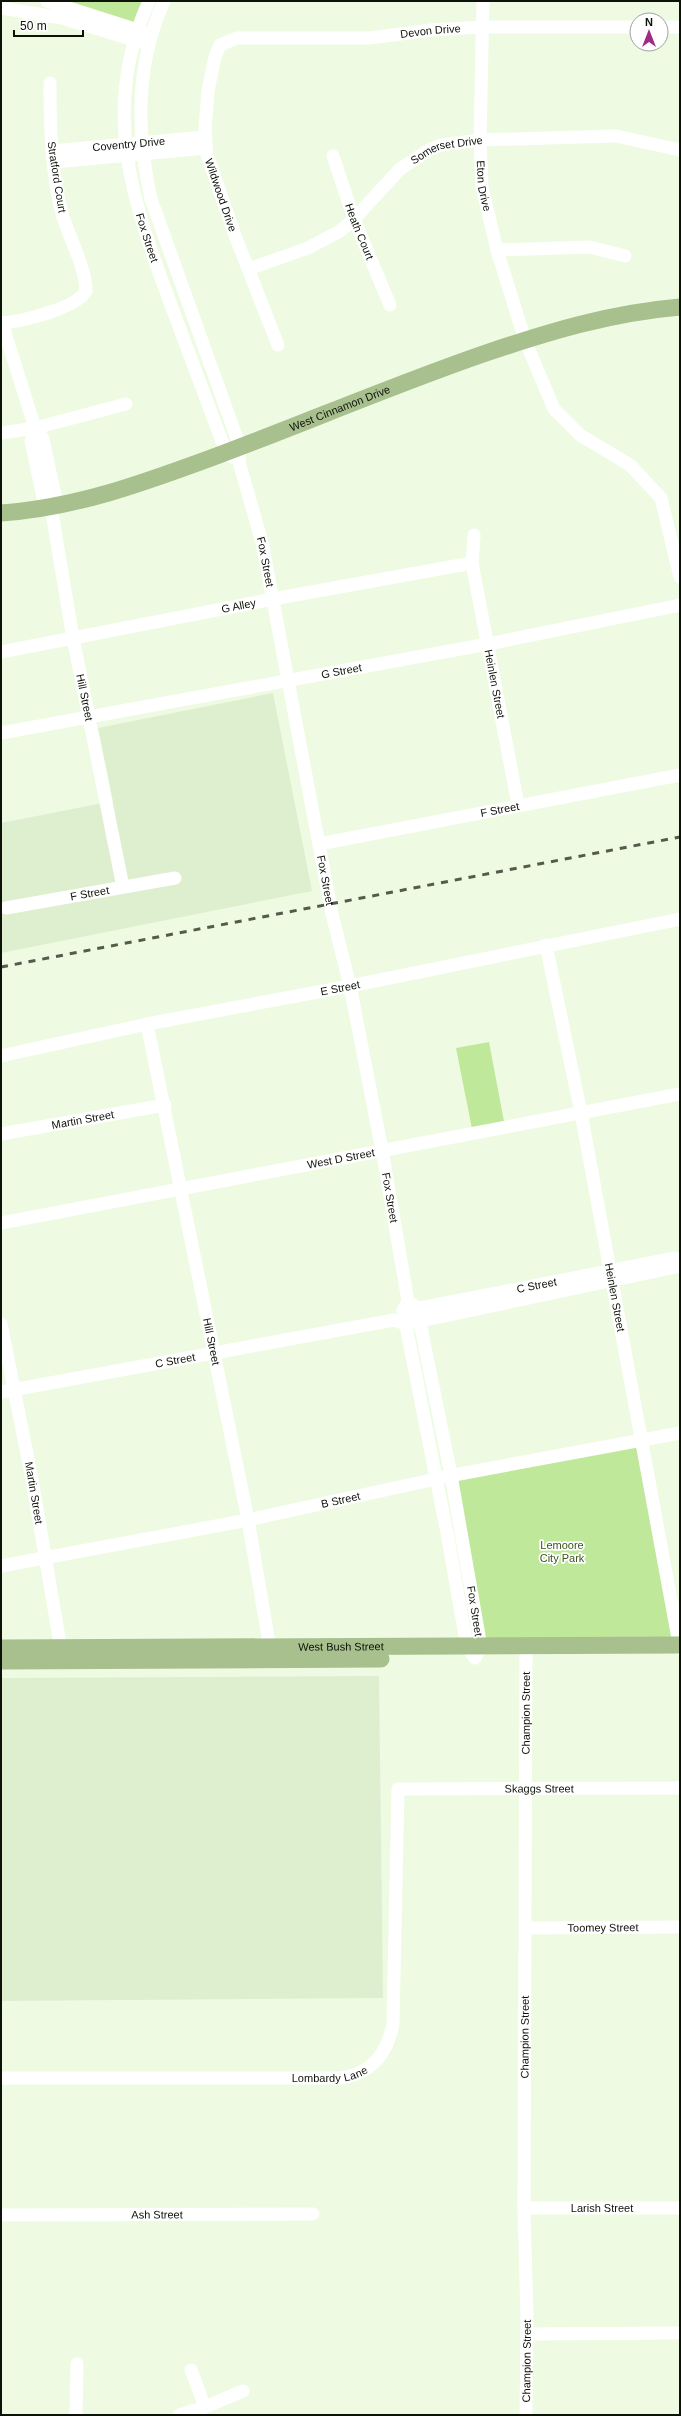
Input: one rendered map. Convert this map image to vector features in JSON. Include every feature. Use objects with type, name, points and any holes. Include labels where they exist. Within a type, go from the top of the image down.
[{"type":"main road","name":"West Cinnamon Drive","points":[[1,513],[51,507],[134,486],[235,454],[421,375],[525,340],[601,318],[637,310],[680,307]]},
{"type":"main road","name":"West Bush Street","points":[[1,1648],[62,1654],[271,1654],[474,1651],[526,1653],[680,1649]]},
{"type":"main road","name":"West Bush Street","points":[[1,1661],[62,1654]]},
{"type":"street","points":[[47,1],[150,40]]},
{"type":"street","name":"Fox Street","points":[[149,1],[135,35],[128,61],[124,91],[126,149],[135,201],[151,254],[235,454]]},
{"type":"street","name":"Fox Street","points":[[164,1],[150,40],[140,92],[141,147],[151,199],[235,454],[262,542],[332,914],[350,986],[382,1150],[436,1478],[474,1651]]},
{"type":"street","name":"Eton Drive","points":[[483,1],[480,140],[484,203],[496,250],[525,340],[554,409],[580,435],[630,465],[661,498],[680,577]]},
{"type":"street","points":[[1,8],[62,18],[135,35]]},
{"type":"street","name":"Devon Drive","points":[[225,42],[237,38],[370,38],[431,30],[482,27],[629,27]]},
{"type":"street","points":[[669,27],[680,27]]},
{"type":"street","name":"Wildwood Drive","points":[[225,42],[217,51],[212,68],[206,142],[215,181],[278,345]]},
{"type":"street","name":"Stratford Court","points":[[2,323],[54,310],[79,300],[86,291],[83,272],[61,210],[53,156],[50,83]]},
{"type":"street","name":"Somerset Drive","points":[[250,269],[308,248],[336,233],[354,219],[378,191],[412,159],[441,145],[480,140],[616,136],[680,150]]},
{"type":"street","name":"Coventry Drive","points":[[53,156],[206,142]]},
{"type":"street","name":"Heath Court","points":[[334,156],[354,219],[390,306]]},
{"type":"street","points":[[496,250],[585,247],[600,248],[625,256]]},
{"type":"street","name":"Hill Street","points":[[2,323],[35,428],[43,439],[55,495],[51,507],[74,638],[123,887]]},
{"type":"street","points":[[1,433],[35,428],[126,404]]},
{"type":"street","points":[[472,563],[474,535]]},
{"type":"street","name":"G Alley","points":[[1,652],[273,599],[472,563]]},
{"type":"street","name":"Heinlen Street","points":[[472,563],[518,804]]},
{"type":"street","name":"G Street","points":[[1,733],[488,644],[680,605]]},
{"type":"street","name":"F Street","points":[[319,844],[518,804],[680,775]]},
{"type":"street","name":"F Street","points":[[6,908],[175,878]]},
{"type":"street","name":"E Street","points":[[1,1056],[147,1024],[350,986],[680,919]]},
{"type":"street","name":"Heinlen Street","points":[[546,946],[581,1113],[640,1440],[680,1649]]},
{"type":"street","name":"Hill Street","points":[[147,1024],[165,1105],[180,1188],[248,1520],[271,1654]]},
{"type":"street","name":"West D Street","points":[[1,1223],[680,1094]]},
{"type":"street","name":"Martin Street","points":[[1,1134],[165,1105]]},
{"type":"street","name":"C Street","points":[[611,1276],[680,1258]]},
{"type":"street","name":"C Street","points":[[1,1392],[213,1353],[408,1314],[611,1276],[680,1266]]},
{"type":"street","name":"Fox Street","points":[[408,1314],[451,1475],[474,1651]]},
{"type":"street","name":"Martin Street","points":[[1,1324],[31,1474],[62,1654]]},
{"type":"street","name":"B Street","points":[[1,1566],[248,1520],[451,1475],[680,1433]]},
{"type":"street","name":"Champion Street","points":[[526,1653],[524,2208],[527,2334],[526,2415]]},
{"type":"street","name":"Skaggs Street","points":[[398,1789],[680,1788]]},
{"type":"street","name":"Lombardy Lane","points":[[1,2078],[341,2078],[370,2068],[382,2055],[390,2041],[393,2024],[398,1789]]},
{"type":"street","name":"Toomey Street","points":[[526,1928],[680,1927]]},
{"type":"street","name":"Larish Street","points":[[524,2208],[680,2208]]},
{"type":"street","name":"Ash Street","points":[[1,2215],[313,2214]]},
{"type":"street","points":[[527,2334],[680,2332]]},
{"type":"street","points":[[76,2415],[77,2364]]},
{"type":"street","points":[[191,2370],[205,2407]]},
{"type":"street","points":[[182,2415],[243,2391]]},
{"type":"shaded area","points":[[273,693],[312,891],[1,953],[1,823],[113,801],[98,728]]},
{"type":"shaded area","points":[[379,1676],[383,1998],[1,2001],[1,1678]]},
{"type":"green space","points":[[45,1],[146,1],[135,28]]},
{"type":"green space","points":[[489,1042],[505,1127],[473,1134],[456,1048]]},
{"type":"green space","name":"Lemoore City Park","points":[[640,1440],[679,1645],[481,1647],[451,1475]]},
{"type":"railway","points":[[1,967],[680,837]]}]
